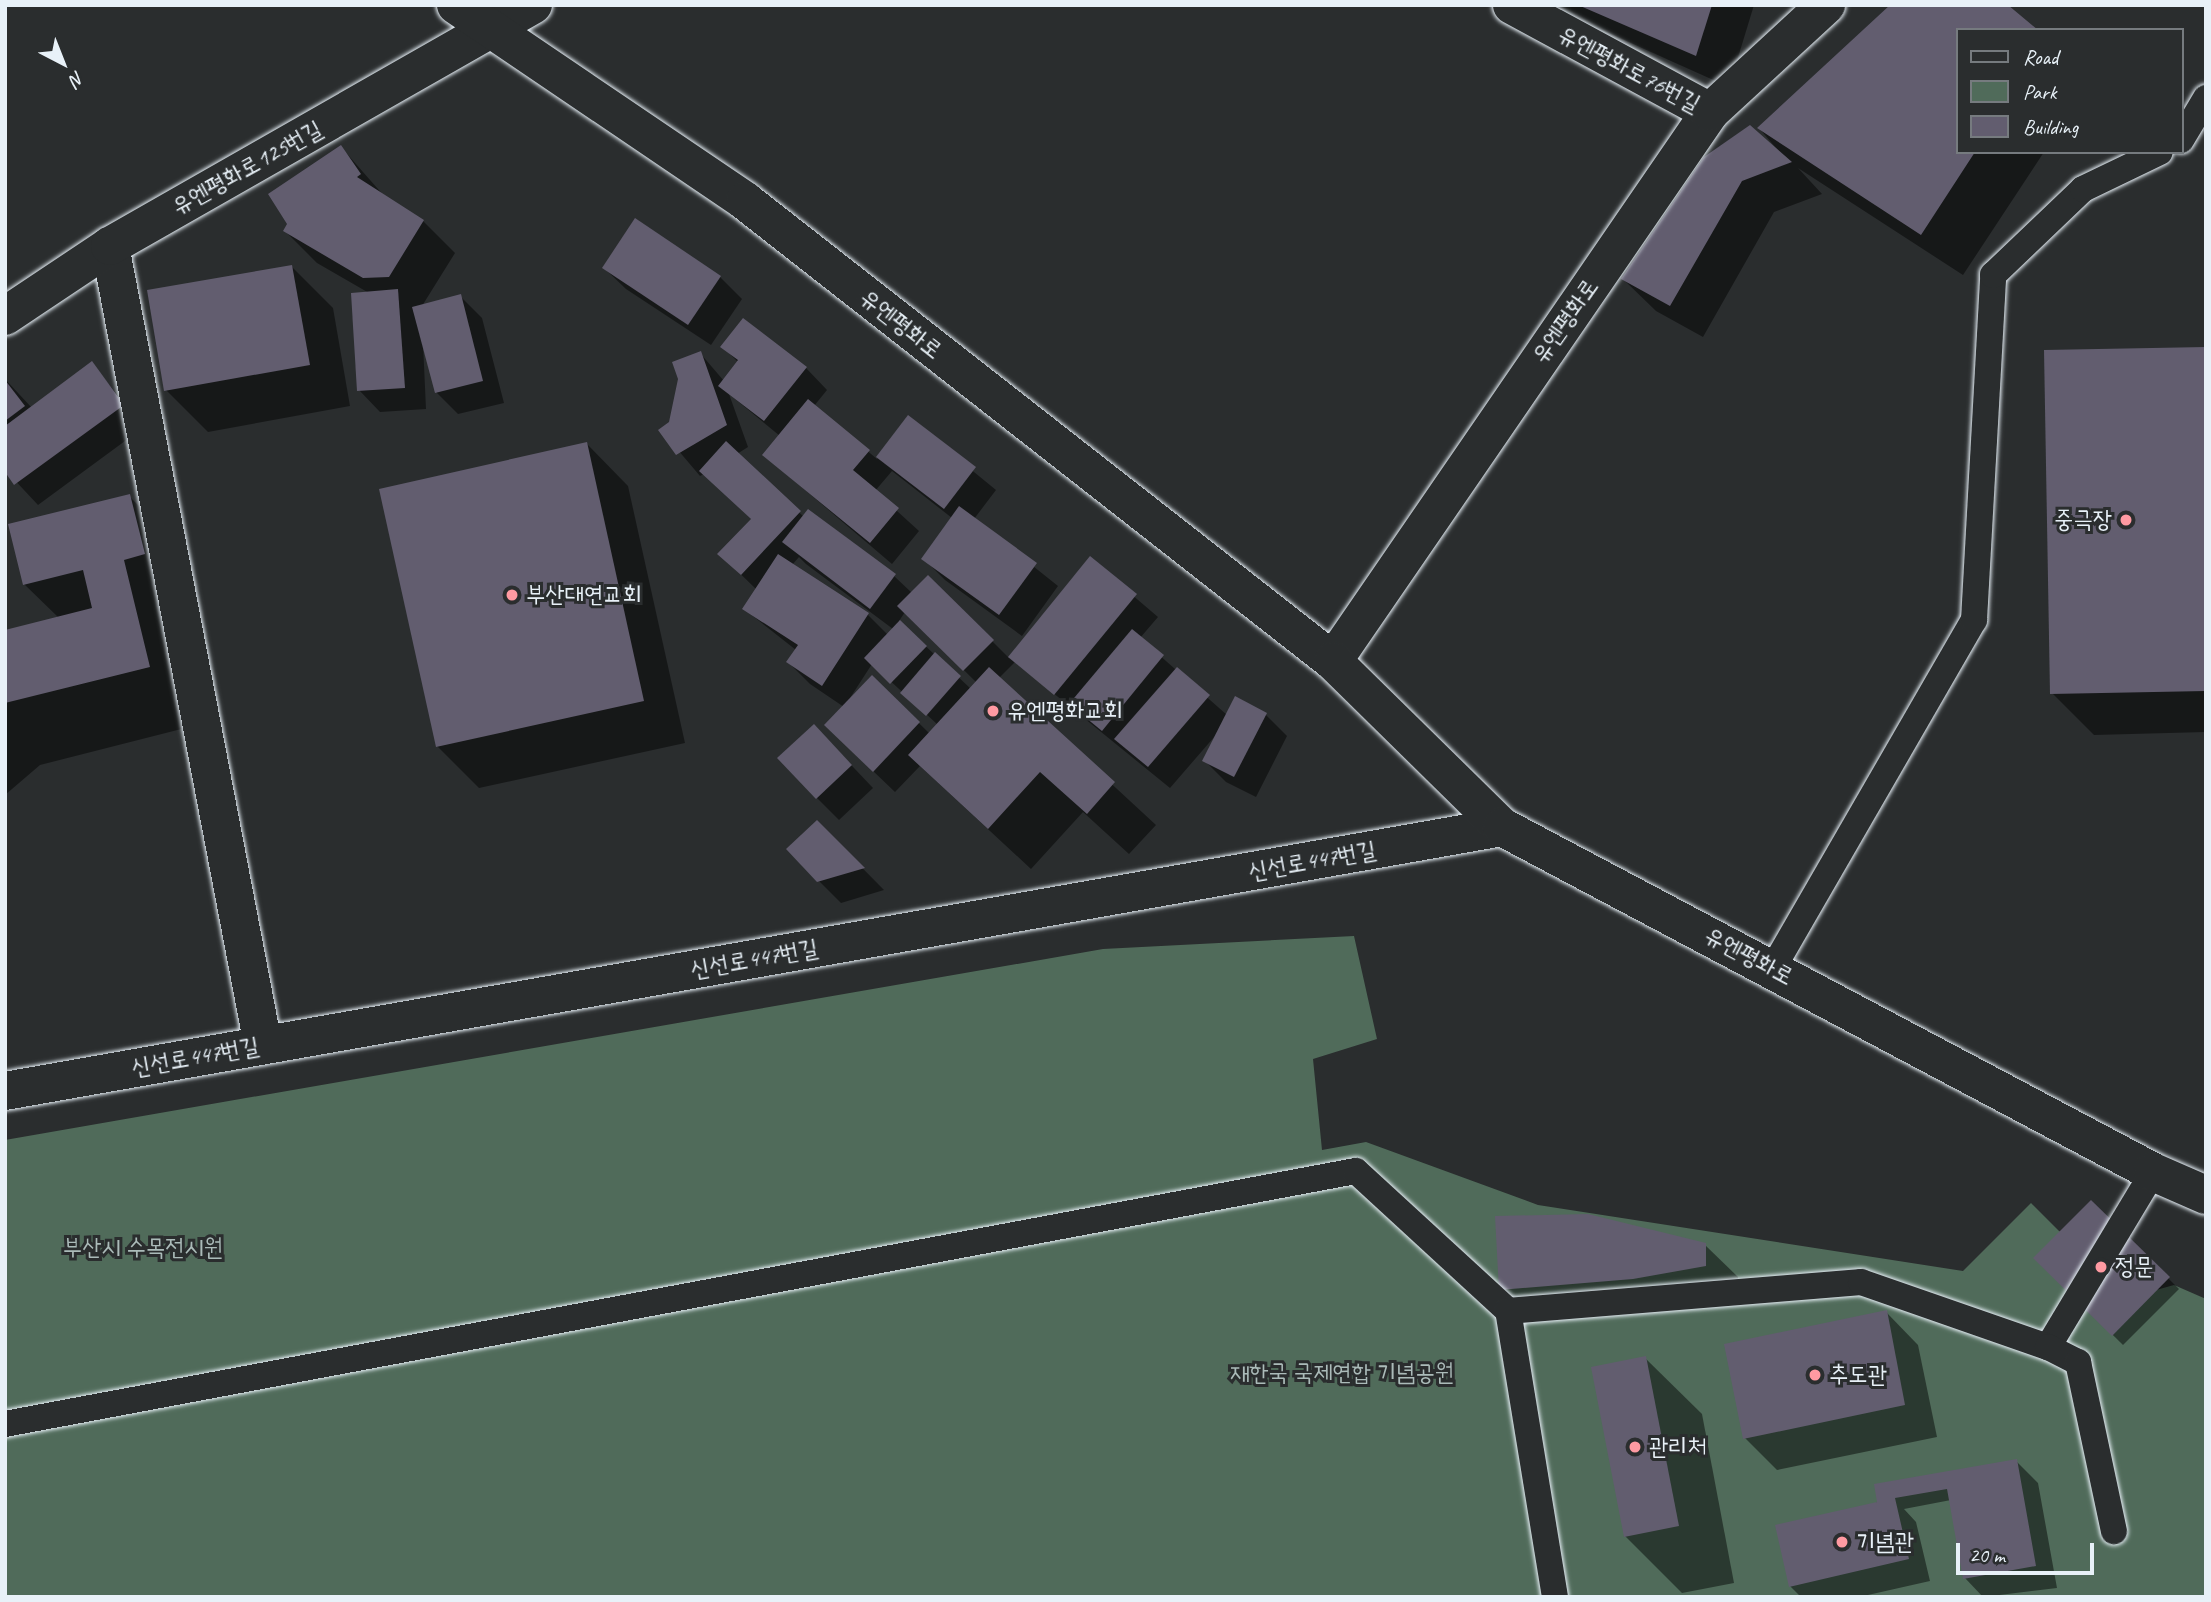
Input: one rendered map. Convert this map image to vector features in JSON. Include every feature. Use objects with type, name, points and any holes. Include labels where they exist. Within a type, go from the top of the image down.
[{"type":"street","name":"유엔평화로","points":[[456,5],[745,201],[1333,661],[1502,827],[1773,968],[2153,1172],[2206,1195]]},
{"type":"street","points":[[495,29],[533,5]]},
{"type":"street","name":"유엔평화로76번길","points":[[1512,5],[1710,113]]},
{"type":"street","name":"유엔평화로","points":[[1333,661],[1710,113],[1826,5]]},
{"type":"street","name":"유엔평화로125번길","points":[[5,316],[110,246],[495,29]]},
{"type":"street","points":[[110,246],[263,1045]]},
{"type":"street","name":"신선로447번길","points":[[5,1091],[1502,827]]},
{"type":"lane","points":[[2183,138],[2206,99]]},
{"type":"lane","points":[[1773,968],[1974,620],[1993,275],[2083,189],[2156,154]]},
{"type":"lane","points":[[5,1424],[1356,1171],[1508,1311],[1555,1597]]},
{"type":"lane","points":[[2048,1347],[2153,1172]]},
{"type":"lane","points":[[1508,1311],[1861,1282],[2048,1347],[2078,1362],[2114,1531]]},
{"type":"green space","name":"재한국 국제연합 기념공원","points":[[1354,936],[1377,1039],[1313,1059],[1322,1150],[1366,1142],[1538,1205],[1963,1271],[2031,1203],[2059,1231],[2156,1290],[2174,1285],[2206,1299],[2206,1597],[5,1597],[5,1140],[1103,949]]},
{"type":"building","points":[[1578,5],[1712,5],[1696,56]]},
{"type":"building","points":[[1890,5],[2008,5],[2036,28],[1955,28],[1955,154],[1974,154],[1921,235],[1757,128]]},
{"type":"building","points":[[1750,125],[1792,162],[1742,181],[1670,306],[1621,279],[1704,157]]},
{"type":"building","points":[[341,145],[361,174],[357,177],[424,220],[389,277],[363,278],[283,231],[287,224],[268,194]]},
{"type":"building","points":[[635,218],[721,276],[688,325],[602,268]]},
{"type":"building","points":[[292,265],[310,365],[164,391],[147,290]]},
{"type":"building","points":[[398,289],[405,388],[357,391],[351,293]]},
{"type":"building","points":[[461,294],[483,381],[435,393],[412,307]]},
{"type":"building","points":[[743,318],[807,367],[764,421],[718,386],[738,360],[720,347]]},
{"type":"building","name":"중극장","points":[[2206,347],[2206,691],[2050,694],[2044,350]]},
{"type":"building","points":[[701,351],[727,425],[676,455],[658,430],[669,422],[678,379],[672,362]]},
{"type":"building","points":[[92,361],[124,405],[14,485],[5,472],[5,426]]},
{"type":"building","points":[[5,380],[25,406],[5,421]]},
{"type":"building","points":[[808,399],[870,450],[853,470],[899,508],[870,543],[762,455]]},
{"type":"building","points":[[908,415],[976,467],[944,509],[876,457]]},
{"type":"building","points":[[726,441],[801,511],[741,575],[717,554],[751,519],[699,471]]},
{"type":"building","name":"부산대연교회","points":[[587,442],[644,701],[436,747],[379,489]]},
{"type":"building","points":[[130,494],[145,554],[124,560],[150,667],[5,703],[5,630],[92,608],[83,570],[23,585],[8,524]]},
{"type":"building","points":[[959,506],[1037,563],[999,615],[921,559]]},
{"type":"building","points":[[808,509],[896,574],[870,609],[782,542]]},
{"type":"building","points":[[778,554],[869,613],[822,686],[786,662],[798,645],[742,609]]},
{"type":"building","points":[[1090,556],[1137,594],[1054,695],[1008,657]]},
{"type":"building","points":[[928,575],[994,640],[963,671],[897,606]]},
{"type":"building","points":[[900,620],[927,646],[890,684],[864,658]]},
{"type":"building","points":[[1132,629],[1164,655],[1102,731],[1069,704]]},
{"type":"building","points":[[935,652],[961,676],[926,716],[900,693]]},
{"type":"building","name":"유엔평화교회","points":[[989,667],[1115,782],[1087,814],[1040,772],[988,829],[908,755]]},
{"type":"building","points":[[1177,667],[1210,695],[1148,767],[1114,739]]},
{"type":"building","points":[[872,675],[920,722],[873,772],[824,725]]},
{"type":"building","points":[[1235,696],[1267,713],[1234,777],[1202,761]]},
{"type":"building","points":[[814,724],[852,765],[816,799],[777,758]]},
{"type":"building","points":[[817,820],[865,868],[817,882],[786,849]]},
{"type":"building","name":"정문","points":[[2091,1200],[2170,1277],[2112,1336],[2033,1258]]},
{"type":"building","points":[[1588,1214],[1706,1243],[1706,1266],[1633,1279],[1499,1290],[1495,1216]]},
{"type":"building","name":"추도관","points":[[1887,1310],[1905,1405],[1743,1439],[1724,1344]]},
{"type":"building","name":"관리처","points":[[1646,1356],[1679,1526],[1624,1537],[1591,1367]]},
{"type":"building","points":[[2017,1459],[2036,1566],[1963,1579],[1947,1489],[1895,1498],[1909,1559],[1789,1587],[1775,1525],[1877,1502],[1874,1484]]},
{"type":"place","name":"중극장","points":[[2126,520]]},
{"type":"place","name":"부산대연교회","points":[[512,595]]},
{"type":"place","name":"유엔평화교회","points":[[993,711]]},
{"type":"place","name":"정문","points":[[2101,1267]]},
{"type":"place","name":"추도관","points":[[1815,1375]]},
{"type":"place","name":"관리처","points":[[1635,1447]]},
{"type":"place","name":"기념관","points":[[1842,1542]]},
{"type":"park label","name":"부산시 수목전시원","points":[[143,1248]]}]
